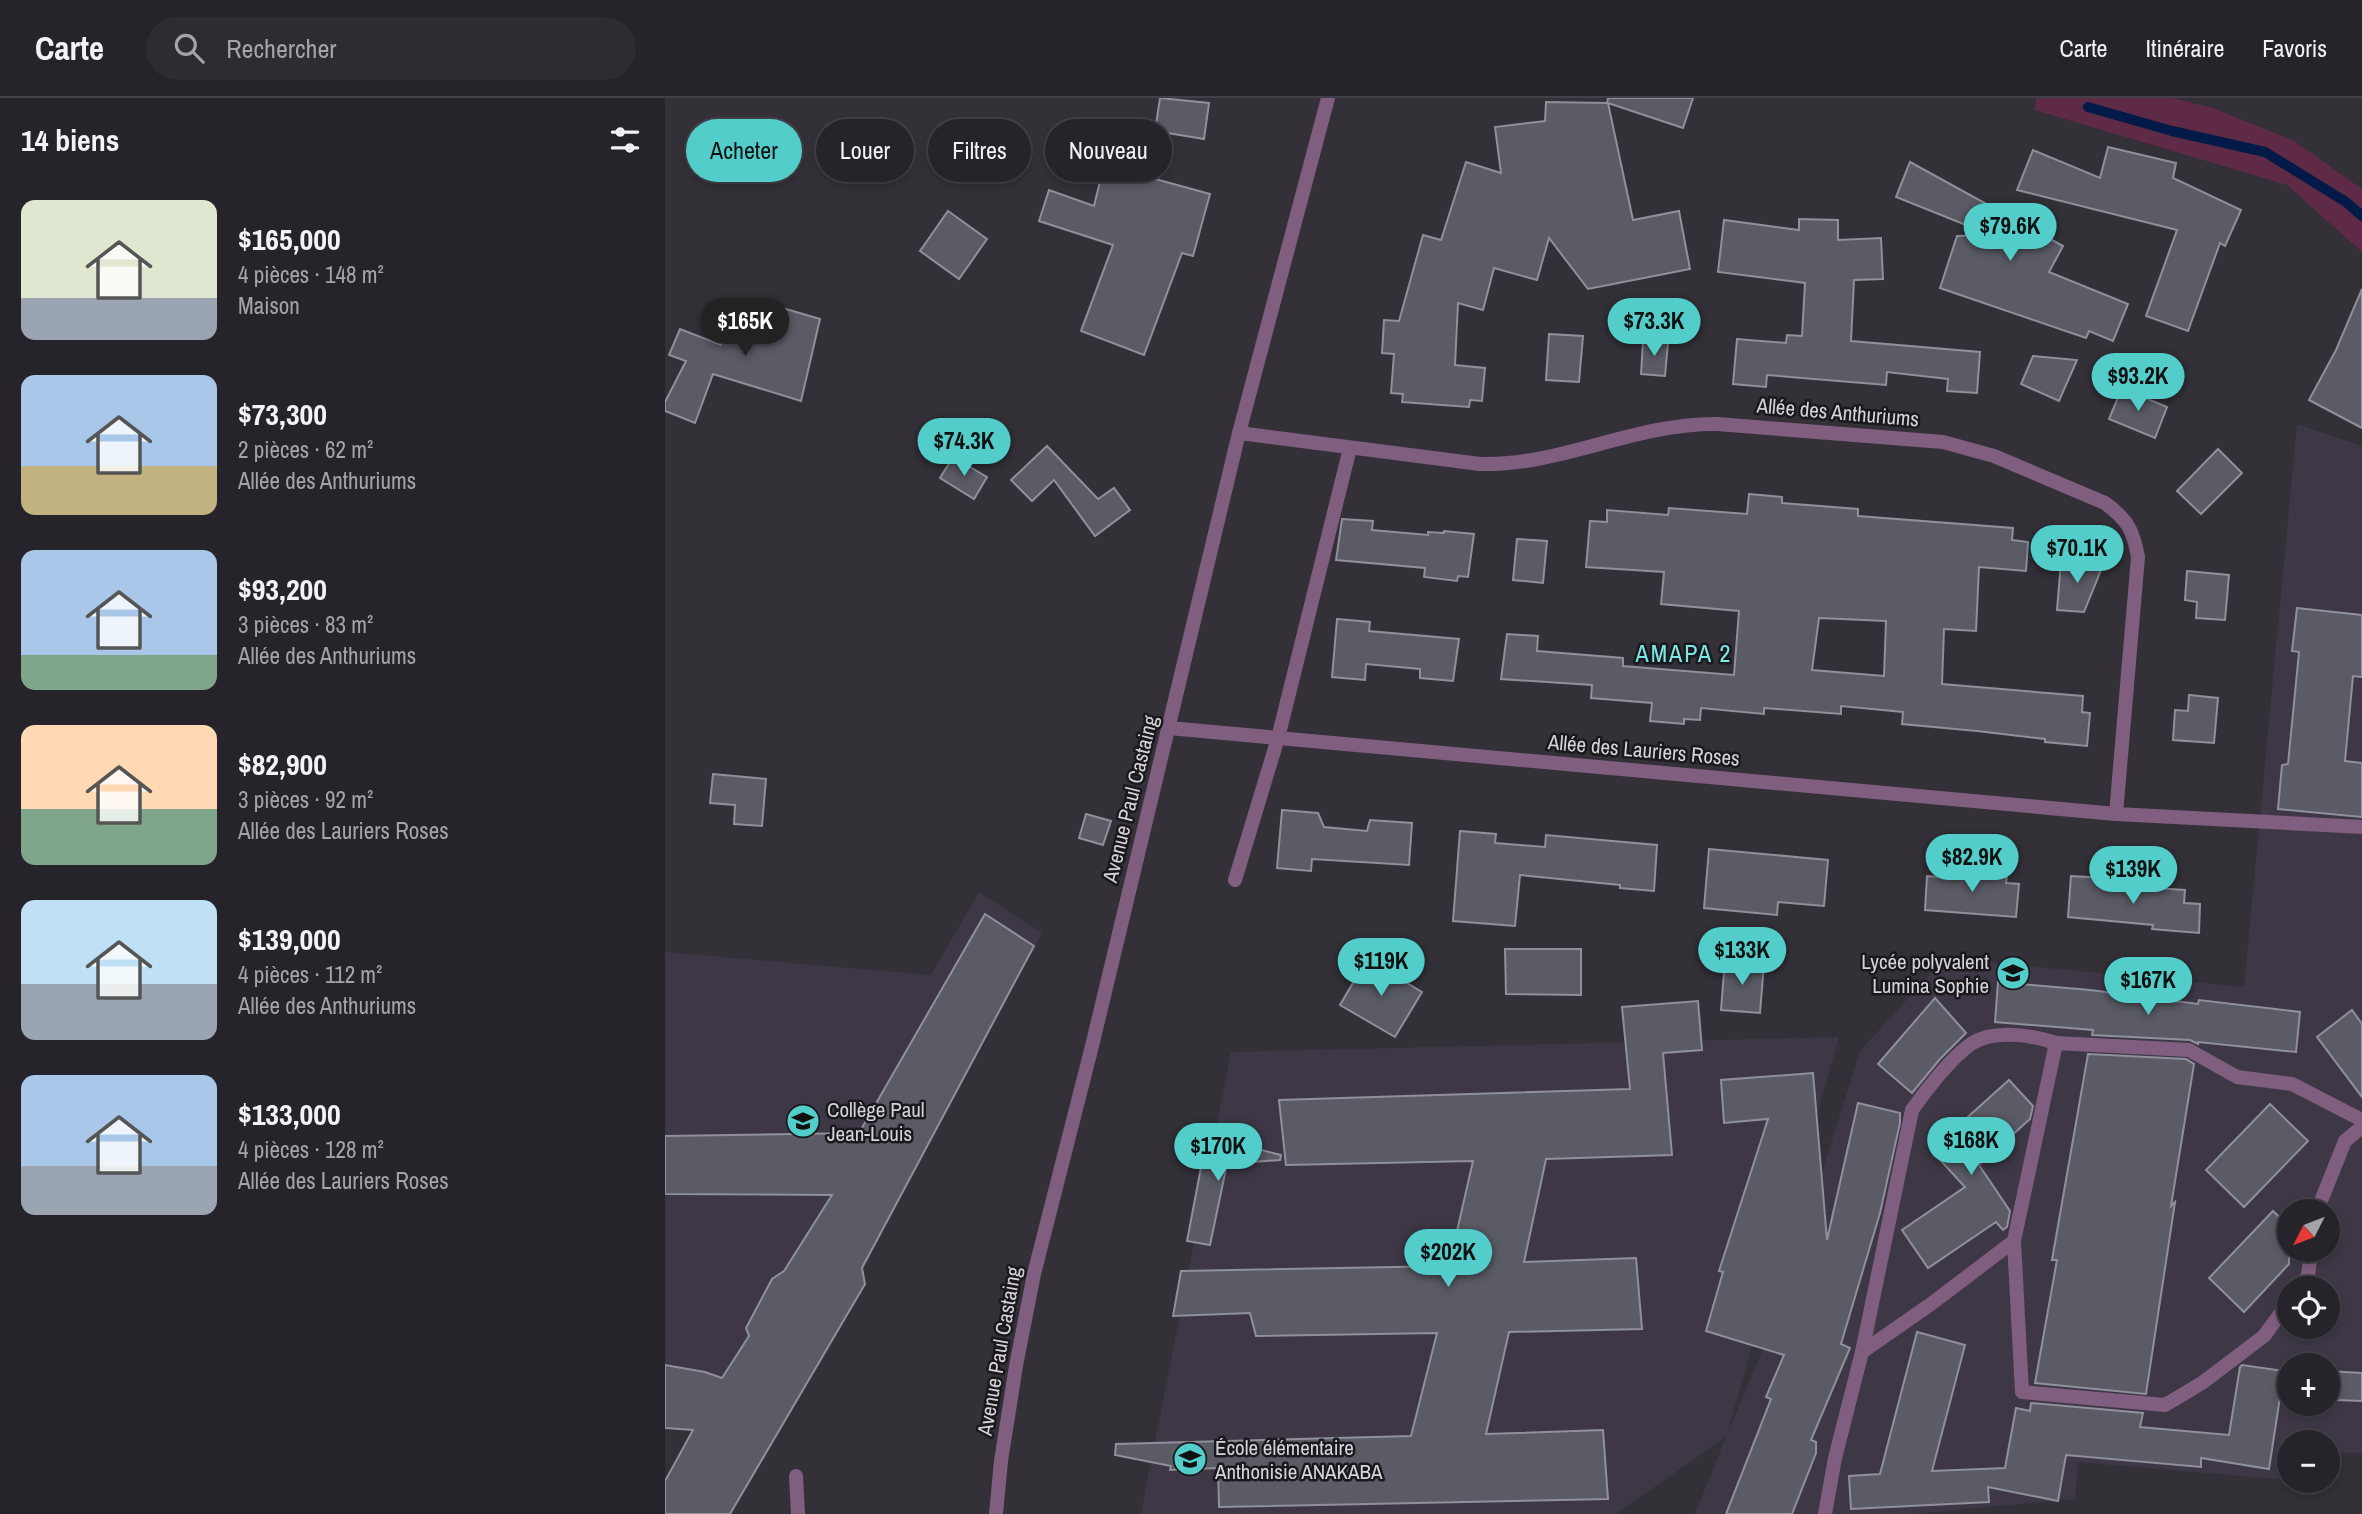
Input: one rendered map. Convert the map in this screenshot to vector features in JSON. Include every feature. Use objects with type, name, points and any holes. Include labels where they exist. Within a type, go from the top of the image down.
[{"type":"street","name":"Avenue Paul Castaing","points":[[996,1514],[1001,1461],[1034,1274],[1239,433],[1328,98]]},
{"type":"street","name":"Allée des Anthuriums","points":[[1239,433],[1480,464],[1506,465],[1549,458],[1665,427],[1687,424],[1717,424],[1943,442],[1994,456],[2105,503],[2119,513],[2130,526],[2138,557],[2116,814]]},
{"type":"street","points":[[1235,880],[1278,738],[1350,447]]},
{"type":"street","name":"Allée des Lauriers Roses","points":[[1169,728],[2116,814],[2362,827]]},
{"type":"street","points":[[1825,1514],[1912,1110],[1926,1091],[1971,1044],[1991,1036],[2037,1037],[2056,1043],[2189,1050],[2237,1077],[2292,1084],[2362,1120]]},
{"type":"street","points":[[2056,1043],[2014,1241],[2022,1391],[2165,1405],[2202,1383],[2264,1336],[2277,1318]]},
{"type":"street","points":[[2322,1199],[2346,1141],[2362,1127]]},
{"type":"street","points":[[1862,1352],[2014,1241]]},
{"type":"street","points":[[796,1476],[798,1514]]},
{"type":"shaded area","points":[[2036,98],[2173,98],[2213,108],[2294,141],[2362,189],[2362,252],[2287,185],[2035,110]]},
{"type":"shaded area","points":[[2297,424],[2362,446],[2362,1453],[2340,1452],[2340,1430],[2277,1430],[2277,1479],[2078,1462],[2075,1499],[1911,1514],[1695,1514],[1726,1437],[1616,1514],[1141,1514],[1231,1052],[1839,1037],[1727,1435],[1778,1313],[1860,1051],[1945,958],[2244,987]]},
{"type":"shaded area","name":"Collège Paul Jean-Louis","points":[[979,892],[1042,933],[863,1267],[865,1284],[665,1514],[665,1481],[693,1430],[665,1428],[665,952],[931,975]]},
{"type":"building","points":[[1160,98],[1209,103],[1204,139],[1172,134],[1172,119],[1157,119]]},
{"type":"building","points":[[1608,98],[1693,98],[1683,128],[1608,103],[1633,220],[1679,211],[1690,269],[1588,289],[1549,238],[1537,280],[1494,268],[1483,310],[1458,303],[1455,365],[1485,368],[1482,401],[1470,400],[1469,407],[1402,402],[1403,394],[1391,393],[1394,354],[1382,353],[1384,320],[1399,321],[1423,235],[1441,240],[1466,162],[1501,173],[1495,127],[1545,121],[1546,102],[1607,103]]},
{"type":"building","points":[[2108,147],[2176,163],[2173,178],[2241,210],[2225,246],[2220,243],[2188,331],[2146,316],[2177,230],[2017,190],[2033,150],[2100,178]]},
{"type":"building","points":[[1910,162],[2063,246],[2049,272],[2128,304],[2113,341],[2089,331],[2086,338],[1940,288],[1957,236],[1991,235],[1896,197]]},
{"type":"building","points":[[1100,182],[1166,182],[1210,194],[1193,256],[1182,253],[1144,355],[1081,331],[1113,245],[1039,221],[1049,190],[1094,206]]},
{"type":"building","points":[[948,211],[987,239],[959,279],[920,251]]},
{"type":"building","points":[[1799,219],[1838,220],[1838,240],[1881,238],[1883,279],[1854,280],[1851,341],[1980,352],[1977,393],[1947,391],[1948,379],[1887,372],[1886,385],[1767,375],[1766,387],[1733,384],[1737,339],[1786,343],[1787,335],[1802,336],[1805,283],[1718,272],[1724,220],[1799,230]]},
{"type":"building","points":[[2362,289],[2362,428],[2309,400],[2336,350]]},
{"type":"building","points":[[762,302],[820,319],[801,401],[713,374],[695,423],[665,411],[665,402],[686,361],[669,355],[680,329],[721,345],[728,312],[758,321]]},
{"type":"building","points":[[1549,334],[1583,336],[1579,382],[1546,380]]},
{"type":"building","points":[[1643,341],[1668,343],[1665,376],[1641,374]]},
{"type":"building","points":[[2033,356],[2077,360],[2059,401],[2021,384]]},
{"type":"building","points":[[2122,388],[2167,407],[2155,438],[2109,419]]},
{"type":"building","points":[[1047,446],[1098,499],[1114,488],[1130,510],[1095,536],[1054,480],[1032,501],[1011,480]]},
{"type":"building","points":[[2218,449],[2242,473],[2201,514],[2177,491]]},
{"type":"building","points":[[953,457],[987,477],[974,499],[940,478]]},
{"type":"building","points":[[1749,494],[1782,497],[1782,503],[1858,509],[1858,516],[2013,528],[2012,540],[2028,542],[2026,571],[1979,567],[1976,631],[1944,629],[1942,684],[2083,696],[2082,712],[2090,713],[2087,746],[1902,724],[1903,712],[1841,706],[1841,714],[1764,708],[1764,714],[1701,708],[1700,720],[1684,719],[1684,724],[1650,721],[1652,703],[1591,698],[1592,685],[1501,679],[1507,634],[1538,636],[1537,651],[1623,658],[1623,666],[1734,675],[1739,611],[1661,604],[1664,572],[1586,567],[1590,521],[1607,522],[1607,510],[1668,515],[1669,508],[1747,514]],"holes":[[[1819,618],[1886,621],[1884,676],[1812,670]]]},
{"type":"building","points":[[1342,519],[1373,521],[1372,530],[1428,535],[1428,532],[1444,531],[1474,534],[1468,577],[1458,576],[1457,581],[1424,577],[1425,568],[1336,560]]},
{"type":"building","points":[[1517,539],[1547,541],[1543,583],[1513,580]]},
{"type":"building","points":[[2061,561],[2103,565],[2084,612],[2057,610]]},
{"type":"building","points":[[2187,571],[2229,575],[2225,620],[2196,618],[2197,602],[2185,600]]},
{"type":"building","points":[[2297,608],[2362,615],[2362,677],[2353,676],[2345,761],[2362,763],[2362,817],[2278,809],[2282,765],[2288,764],[2299,652],[2292,651]]},
{"type":"building","points":[[1337,619],[1370,622],[1369,631],[1459,639],[1453,681],[1420,678],[1420,669],[1366,664],[1365,680],[1332,677]]},
{"type":"building","points":[[2189,695],[2218,698],[2214,743],[2173,740],[2175,710],[2188,711]]},
{"type":"building","points":[[713,774],[766,779],[762,826],[734,824],[735,805],[710,803]]},
{"type":"building","points":[[1282,810],[1318,813],[1324,827],[1367,831],[1370,820],[1412,823],[1409,865],[1312,859],[1311,871],[1277,868]]},
{"type":"building","points":[[1086,814],[1111,821],[1103,845],[1079,838]]},
{"type":"building","points":[[1460,831],[1496,834],[1495,843],[1545,847],[1546,835],[1657,845],[1654,891],[1520,875],[1515,926],[1453,921]]},
{"type":"building","points":[[1709,849],[1828,860],[1824,906],[1778,902],[1777,915],[1704,908]]},
{"type":"building","points":[[1940,869],[2007,875],[2006,883],[2019,884],[2016,917],[1925,910],[1927,876],[1940,877]]},
{"type":"building","points":[[2071,876],[2105,878],[2104,887],[2185,890],[2184,903],[2200,904],[2199,933],[2152,929],[2153,925],[2068,917]]},
{"type":"building","points":[[985,914],[1034,946],[862,1268],[865,1284],[730,1514],[665,1514],[665,1481],[693,1430],[665,1428],[665,1365],[722,1378],[749,1336],[746,1328],[772,1279],[784,1271],[832,1195],[665,1194],[665,1136],[859,1133]]},
{"type":"building","points":[[1505,949],[1581,949],[1581,995],[1506,994]]},
{"type":"building","points":[[1367,959],[1422,992],[1395,1037],[1340,1005]]},
{"type":"building","points":[[1725,960],[1764,964],[1760,1013],[1721,1010]]},
{"type":"building","points":[[1998,982],[2090,990],[2198,1004],[2199,1000],[2300,1012],[2296,1052],[2198,1044],[2190,1040],[2092,1035],[2093,1030],[1995,1022]]},
{"type":"building","points":[[1935,998],[1966,1033],[1912,1093],[1878,1064]]},
{"type":"building","points":[[1698,1001],[1702,1050],[1663,1053],[1672,1155],[1546,1159],[1524,1262],[1636,1258],[1642,1329],[1509,1332],[1486,1434],[1603,1430],[1608,1499],[1219,1507],[1218,1468],[1170,1470],[1171,1466],[1115,1455],[1116,1444],[1411,1436],[1437,1333],[1256,1336],[1250,1313],[1173,1316],[1181,1271],[1449,1266],[1473,1161],[1286,1165],[1279,1100],[1630,1089],[1622,1007]]},
{"type":"building","points":[[2352,1010],[2362,1024],[2362,1097],[2317,1037]]},
{"type":"building","points":[[2088,1054],[2186,1059],[2194,1064],[2171,1206],[2175,1202],[2146,1394],[2035,1383],[2057,1260],[2052,1260]]},
{"type":"building","points":[[1813,1073],[1827,1240],[1858,1103],[1900,1113],[1900,1123],[1880,1213],[1841,1344],[1850,1348],[1811,1440],[1816,1442],[1816,1453],[1792,1514],[1726,1514],[1771,1399],[1766,1397],[1784,1355],[1706,1331],[1723,1272],[1719,1271],[1768,1119],[1724,1123],[1721,1080]]},
{"type":"building","points":[[2009,1080],[2033,1106],[2030,1119],[1979,1165],[2010,1211],[2007,1227],[2003,1230],[1996,1222],[1928,1268],[1902,1230],[1965,1187],[1931,1150]]},
{"type":"building","points":[[2270,1104],[2308,1141],[2244,1207],[2206,1170]]},
{"type":"building","points":[[1207,1136],[1281,1155],[1280,1160],[1227,1164],[1210,1245],[1187,1241]]},
{"type":"building","points":[[2273,1211],[2277,1215],[2277,1262],[2289,1264],[2244,1312],[2209,1278]]},
{"type":"building","points":[[1917,1332],[1965,1345],[1932,1471],[2005,1468],[2016,1408],[2030,1411],[2031,1403],[2143,1413],[2140,1427],[2229,1435],[2240,1367],[2242,1365],[2277,1370],[2277,1416],[2269,1469],[2201,1458],[2201,1467],[2066,1455],[2058,1501],[1988,1487],[1989,1502],[1851,1509],[1849,1476],[1880,1474]]},
{"type":"building","points":[[2340,1372],[2362,1373],[2362,1401],[2340,1400]]},
{"type":"waterway","points":[[2088,107],[2172,131],[2265,152],[2346,202],[2362,216]]},
{"type":"place","name":"Lycée polyvalent Lumina Sophie","points":[[2013,973]]},
{"type":"place","name":"Collège Paul Jean-Louis","points":[[803,1121]]},
{"type":"place","name":"École élémentaire Anthonisie ANAKABA","points":[[1190,1459]]},
{"type":"district","name":"AMAPA 2","points":[[1684,653]]}]
